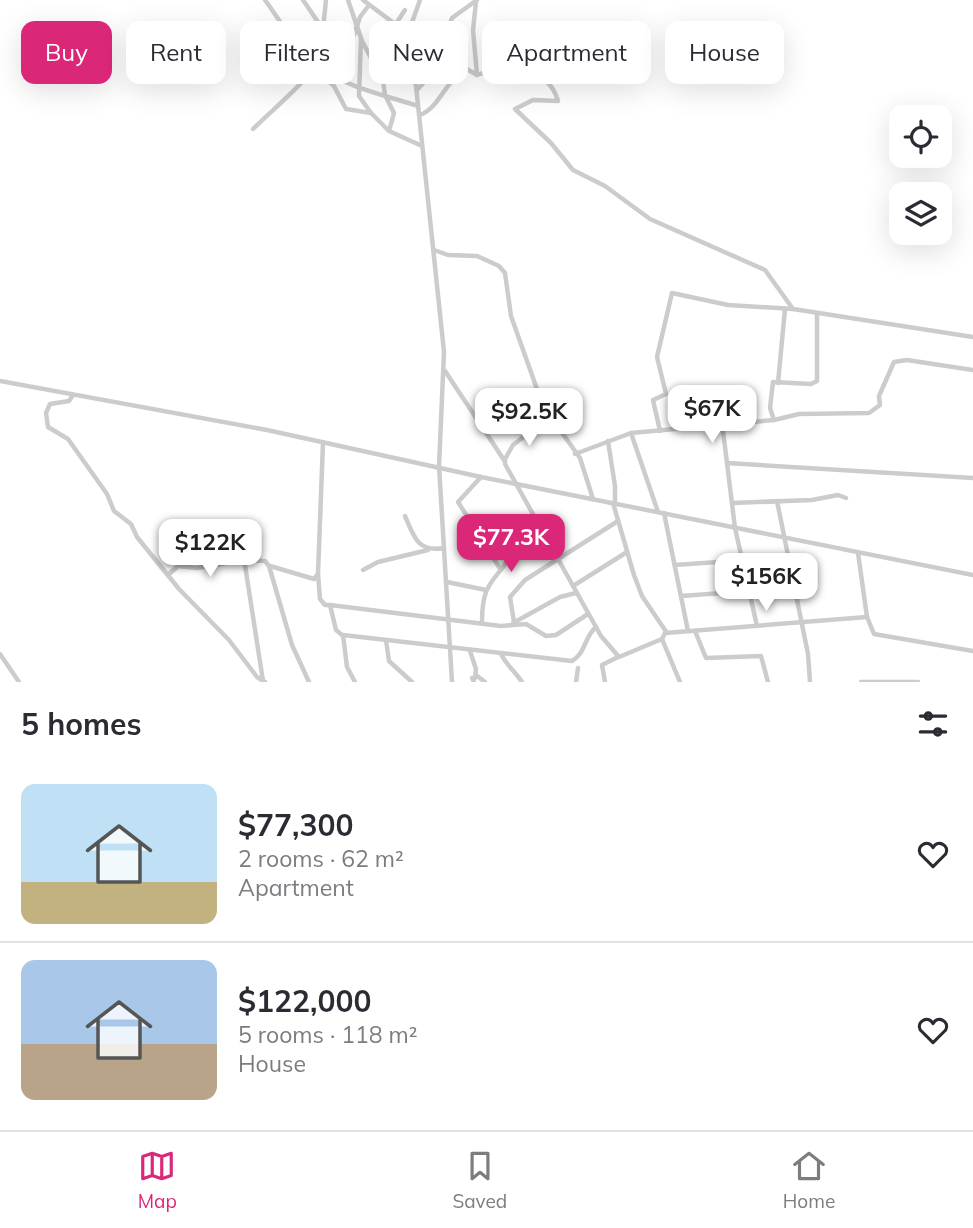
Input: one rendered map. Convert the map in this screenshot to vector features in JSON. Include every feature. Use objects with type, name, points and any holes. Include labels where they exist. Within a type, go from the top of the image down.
[{"type":"street","points":[[265,0],[282,21]]},
{"type":"street","points":[[303,0],[317,21]]},
{"type":"street","points":[[324,21],[326,0]]},
{"type":"street","points":[[348,0],[360,38],[383,80],[385,95],[394,113],[389,131]]},
{"type":"street","points":[[363,0],[390,21]]},
{"type":"street","points":[[414,21],[420,0]]},
{"type":"street","points":[[451,21],[476,1]]},
{"type":"street","points":[[476,1],[473,30],[477,75]]},
{"type":"street","points":[[355,30],[369,5]]},
{"type":"street","points":[[398,21],[405,10]]},
{"type":"street","points":[[360,38],[359,96],[389,131],[423,147]]},
{"type":"street","points":[[477,75],[493,69],[525,69],[537,72],[558,101],[533,100],[515,109],[573,170],[605,186],[650,219],[765,270],[793,309]]},
{"type":"street","points":[[468,70],[477,75]]},
{"type":"street","points":[[253,129],[300,84]]},
{"type":"street","points":[[332,84],[346,109],[371,113]]},
{"type":"street","points":[[350,84],[418,106]]},
{"type":"street","points":[[415,84],[445,370],[439,466],[452,682]]},
{"type":"street","points":[[416,91],[422,84]]},
{"type":"street","points":[[419,115],[430,111],[448,84]]},
{"type":"street","points":[[434,250],[477,256],[499,266],[505,273],[511,316],[543,406],[589,480],[593,499]]},
{"type":"street","points":[[660,431],[653,400],[666,394],[657,357],[672,293],[728,305],[793,309],[973,337]]},
{"type":"street","points":[[778,383],[785,309]]},
{"type":"street","points":[[774,420],[770,408],[774,382],[811,384],[817,381],[817,314]]},
{"type":"street","points":[[575,454],[631,433],[774,420],[799,414],[859,414],[877,410],[880,405],[879,396],[894,362],[907,360],[973,370]]},
{"type":"street","points":[[445,370],[505,461],[588,614],[618,657]]},
{"type":"street","points":[[0,381],[323,442],[481,477],[973,575]]},
{"type":"street","points":[[73,394],[69,401],[50,404],[46,413],[48,427],[68,439],[107,494],[114,511],[131,524],[137,537],[168,575],[264,682]]},
{"type":"street","points":[[505,461],[513,445],[551,416]]},
{"type":"street","points":[[722,423],[735,528],[757,626]]},
{"type":"street","points":[[631,433],[661,513],[688,631]]},
{"type":"street","points":[[608,441],[615,486],[614,503],[627,552],[642,596],[667,633]]},
{"type":"street","points":[[323,442],[318,573],[320,599],[325,605],[482,622],[526,624],[546,636],[556,635],[588,614]]},
{"type":"street","points":[[727,463],[973,478]]},
{"type":"street","points":[[481,477],[458,502],[500,568]]},
{"type":"street","points":[[732,503],[838,495],[846,498]]},
{"type":"street","points":[[777,501],[782,537],[802,623],[810,682]]},
{"type":"street","points":[[405,516],[413,534],[428,550]]},
{"type":"street","points":[[512,624],[510,597],[525,580],[618,521]]},
{"type":"street","points":[[482,622],[486,590],[527,531],[539,524]]},
{"type":"street","points":[[240,533],[264,682]]},
{"type":"street","points":[[363,570],[378,562],[444,548]]},
{"type":"street","points":[[573,586],[627,552]]},
{"type":"street","points":[[858,553],[867,617],[874,634],[973,650]]},
{"type":"street","points":[[675,565],[788,557]]},
{"type":"street","points":[[168,575],[178,566],[197,568],[258,559],[269,566],[314,579],[318,573]]},
{"type":"street","points":[[269,566],[292,645],[309,682]]},
{"type":"street","points":[[447,582],[486,590]]},
{"type":"street","points":[[681,596],[793,589]]},
{"type":"street","points":[[512,624],[560,597],[576,593]]},
{"type":"street","points":[[330,605],[336,630],[342,636],[347,667],[355,682]]},
{"type":"street","points":[[604,682],[602,665],[618,657],[624,658],[662,639],[667,633],[867,617]]},
{"type":"street","points":[[342,636],[572,661],[578,658],[587,635],[596,627]]},
{"type":"street","points":[[695,631],[706,658],[761,656],[768,682]]},
{"type":"street","points":[[662,639],[680,682]]},
{"type":"street","points":[[386,640],[389,661],[412,682]]},
{"type":"street","points":[[470,651],[474,682]]},
{"type":"street","points":[[0,654],[19,682]]},
{"type":"street","points":[[501,654],[509,669],[518,674],[522,682]]},
{"type":"street","points":[[576,682],[578,667]]},
{"type":"street","points":[[475,674],[485,682]]},
{"type":"street","points":[[864,682],[918,682]]}]
